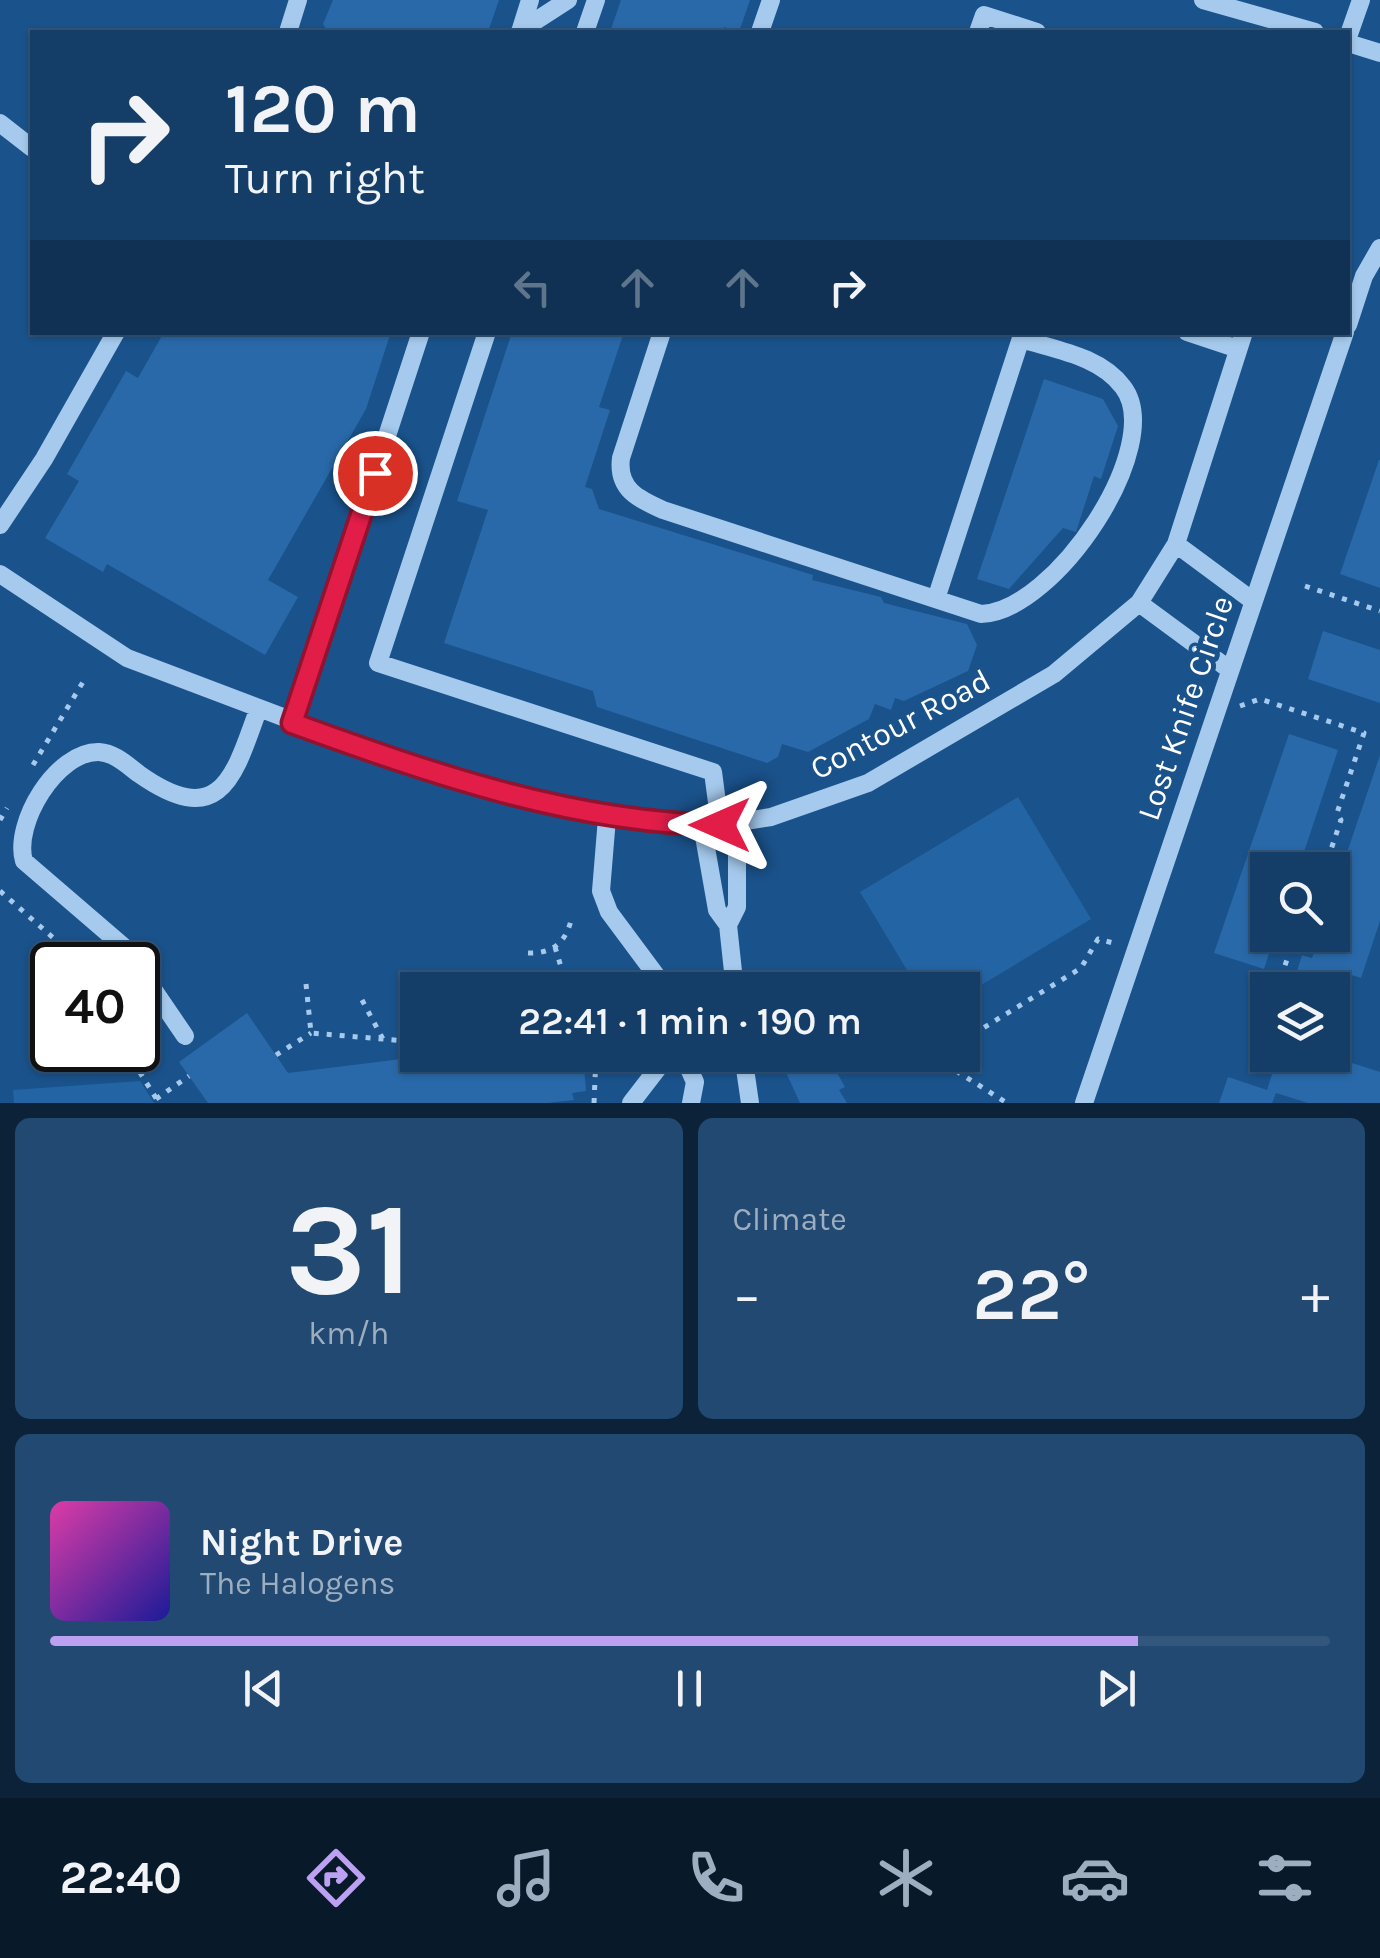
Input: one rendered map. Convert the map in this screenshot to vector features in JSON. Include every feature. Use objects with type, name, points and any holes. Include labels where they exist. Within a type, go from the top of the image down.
[{"type":"street","points":[[289,30],[298,0]]},
{"type":"street","points":[[521,30],[530,0]]},
{"type":"street","points":[[523,30],[568,0]]},
{"type":"street","points":[[587,30],[596,0]]},
{"type":"street","points":[[761,30],[771,0]]},
{"type":"street","points":[[1203,0],[1307,30]]},
{"type":"street","points":[[1350,34],[1361,0]]},
{"type":"street","points":[[979,30],[984,16],[1030,30]]},
{"type":"street","points":[[1350,41],[1380,54]]},
{"type":"street","points":[[0,123],[30,146]]},
{"type":"street","points":[[1350,319],[1364,276],[1380,248]]},
{"type":"street","points":[[0,525],[44,460],[114,335]]},
{"type":"street","points":[[292,723],[420,335]]},
{"type":"street","points":[[486,335],[378,663],[713,772],[737,907],[728,925]]},
{"type":"street","points":[[661,335],[620,458],[619,472],[630,492],[663,510],[981,614],[998,613],[1042,589],[1093,528],[1134,428],[1134,408],[1112,374],[1022,336],[936,599]]},
{"type":"street","points":[[1205,335],[1241,341]]},
{"type":"street","name":"Lost Knife Circle","points":[[1084,1103],[1344,335]]},
{"type":"street","name":"Contour Road","points":[[0,574],[127,658],[404,763],[607,818],[720,824],[818,804],[868,783],[1054,674],[1139,603],[1176,544],[1241,341]]},
{"type":"street","points":[[1176,544],[1253,601]]},
{"type":"street","points":[[1139,603],[1230,670]]},
{"type":"street","points":[[117,942],[24,860],[19,843],[23,823],[47,786],[67,764],[84,754],[115,757],[163,790],[182,796],[219,790],[234,779],[258,710]]},
{"type":"street","points":[[607,818],[601,891],[609,912],[656,972]]},
{"type":"street","points":[[720,824],[717,910],[728,925],[733,972]]},
{"type":"street","points":[[160,1000],[185,1036]]},
{"type":"street","points":[[632,1103],[655,1072]]},
{"type":"street","points":[[691,1072],[695,1082],[691,1103]]},
{"type":"street","points":[[745,1072],[750,1103]]},
{"type":"path","points":[[1306,586],[1380,610]]},
{"type":"path","points":[[28,772],[86,677]]},
{"type":"path","points":[[1214,716],[1260,698],[1364,733],[1337,813],[1341,820],[1330,852]]},
{"type":"path","points":[[0,820],[10,804]]},
{"type":"path","points":[[0,891],[58,942]]},
{"type":"path","points":[[528,953],[556,948],[564,939],[572,916]]},
{"type":"path","points":[[980,1029],[1081,968],[1098,940],[1135,950]]},
{"type":"path","points":[[556,948],[561,972]]},
{"type":"path","points":[[306,984],[311,1033]]},
{"type":"path","points":[[362,1000],[384,1041]]},
{"type":"path","points":[[276,1055],[311,1033],[400,1041]]},
{"type":"path","points":[[139,1072],[157,1101],[189,1076]]},
{"type":"path","points":[[594,1103],[595,1072]]},
{"type":"path","points":[[959,1072],[1008,1103]]},
{"type":"shaded area","points":[[1018,797],[1091,919],[980,986],[980,972],[908,972],[860,892]]},
{"type":"shaded area","points":[[140,1081],[154,1103],[14,1103],[13,1090]]},
{"type":"building","points":[[333,0],[499,0],[489,30],[327,30],[323,24]]},
{"type":"building","points":[[621,0],[750,0],[740,30],[611,30]]},
{"type":"building","points":[[162,335],[390,335],[366,409],[268,580],[298,597],[265,655],[107,564],[103,572],[45,538],[79,481],[67,474],[126,371],[138,378]]},
{"type":"building","points":[[511,335],[623,335],[599,407],[610,410],[585,487],[592,489],[599,509],[813,575],[812,580],[881,597],[884,603],[967,624],[977,645],[968,671],[904,701],[895,698],[891,710],[875,704],[869,719],[808,752],[782,744],[778,757],[767,763],[597,707],[593,691],[444,643],[488,510],[457,501]]},
{"type":"building","points":[[1044,379],[1103,399],[1118,426],[1101,479],[1094,476],[1076,532],[1063,528],[1009,589],[977,579]]},
{"type":"building","points":[[1380,460],[1380,588],[1340,574]]},
{"type":"building","points":[[1323,631],[1380,650],[1380,703],[1308,679]]},
{"type":"building","points":[[1289,734],[1338,750],[1304,852],[1250,852],[1250,952],[1270,952],[1264,969],[1214,953]]},
{"type":"building","points":[[1380,755],[1380,921],[1361,978],[1350,972],[1297,972],[1302,955],[1312,958],[1314,952],[1350,952],[1347,852]]},
{"type":"building","points":[[247,1013],[288,1073],[400,1059],[400,1072],[584,1072],[586,1091],[572,1093],[574,1100],[547,1103],[208,1103],[179,1062]]},
{"type":"building","points":[[1350,1062],[1380,1072],[1380,1103],[1308,1103],[1276,1093],[1272,1103],[1219,1103],[1228,1077],[1267,1090],[1273,1072],[1350,1072]]},
{"type":"building","points":[[786,1072],[837,1072],[845,1087],[839,1090],[847,1103],[800,1103]]},
{"type":"route","points":[[375,473],[292,723],[404,763],[607,818],[663,825],[720,825]]}]
